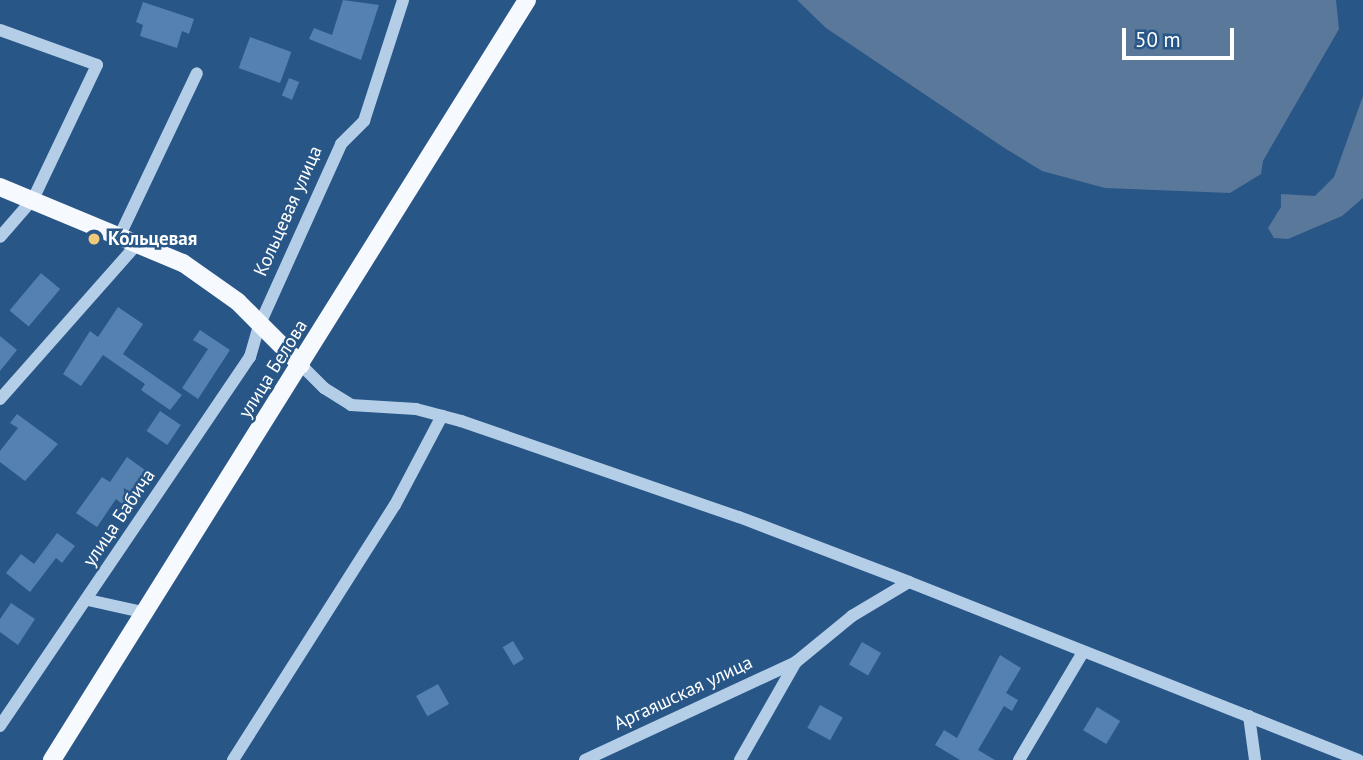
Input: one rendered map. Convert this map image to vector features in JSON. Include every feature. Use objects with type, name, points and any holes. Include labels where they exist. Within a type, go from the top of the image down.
[{"type":"main road","name":"улица Белова","points":[[52,760],[142,612],[300,365],[527,0]]},
{"type":"main road","points":[[0,187],[183,263],[238,302],[300,365]]},
{"type":"street","name":"Кольцевая улица","points":[[259,326],[341,144],[364,121],[403,0]]},
{"type":"street","points":[[0,30],[97,65],[33,199],[0,237]]},
{"type":"street","points":[[120,235],[197,73]]},
{"type":"street","points":[[0,399],[138,243]]},
{"type":"street","name":"улица Бабича","points":[[0,726],[88,600],[250,357],[259,326]]},
{"type":"street","points":[[300,365],[324,388],[351,405],[416,409],[442,416],[739,517],[1358,760]]},
{"type":"street","points":[[233,760],[395,505],[442,416]]},
{"type":"street","points":[[740,760],[796,662],[852,616],[909,582]]},
{"type":"street","points":[[88,600],[142,612]]},
{"type":"street","points":[[1020,760],[1083,652]]},
{"type":"street","name":"Аргаяшская улица","points":[[585,760],[796,662]]},
{"type":"street","points":[[1249,716],[1255,760]]},
{"type":"water","points":[[797,0],[1336,0],[1339,29],[1263,161],[1261,174],[1230,193],[1105,188],[1042,171],[826,28]]},
{"type":"water","points":[[1363,96],[1363,198],[1342,216],[1288,239],[1274,238],[1268,228],[1281,207],[1281,194],[1315,196],[1334,177]]},
{"type":"building","points":[[343,0],[379,5],[361,60],[309,39],[314,28],[332,35]]},
{"type":"building","points":[[143,2],[194,19],[189,34],[182,31],[177,48],[140,36],[143,25],[136,22]]},
{"type":"building","points":[[250,37],[291,52],[280,83],[239,68]]},
{"type":"building","points":[[289,78],[299,82],[292,100],[282,96]]},
{"type":"building","points":[[41,273],[60,289],[29,327],[10,311]]},
{"type":"building","points":[[118,307],[143,324],[123,354],[182,395],[170,410],[141,390],[145,384],[103,355],[81,386],[63,374],[90,331],[98,337]]},
{"type":"building","points":[[200,330],[230,350],[198,399],[182,388],[208,349],[193,340]]},
{"type":"building","points":[[0,336],[17,350],[0,371]]},
{"type":"building","points":[[160,411],[181,425],[167,445],[147,431]]},
{"type":"building","points":[[17,414],[58,444],[25,481],[0,462],[0,451],[18,428],[10,423]]},
{"type":"building","points":[[127,457],[149,473],[125,506],[116,499],[97,527],[76,513],[102,477],[110,482]]},
{"type":"building","points":[[57,533],[75,546],[62,563],[56,558],[30,592],[6,573],[21,554],[34,564]]},
{"type":"building","points":[[11,603],[35,619],[18,645],[0,632],[0,619]]},
{"type":"building","points":[[513,641],[524,659],[514,665],[503,647]]},
{"type":"building","points":[[862,642],[881,653],[868,676],[849,665]]},
{"type":"building","points":[[1000,655],[1021,668],[1006,693],[1018,700],[1012,711],[1004,706],[978,750],[995,760],[960,760],[935,745],[944,730],[957,738]]},
{"type":"building","points":[[438,684],[449,704],[427,716],[416,696]]},
{"type":"building","points":[[820,705],[843,718],[830,740],[807,728]]},
{"type":"building","points":[[1097,707],[1120,721],[1106,744],[1083,730]]},
{"type":"place","name":"Кольцевая","points":[[94,239]]}]
